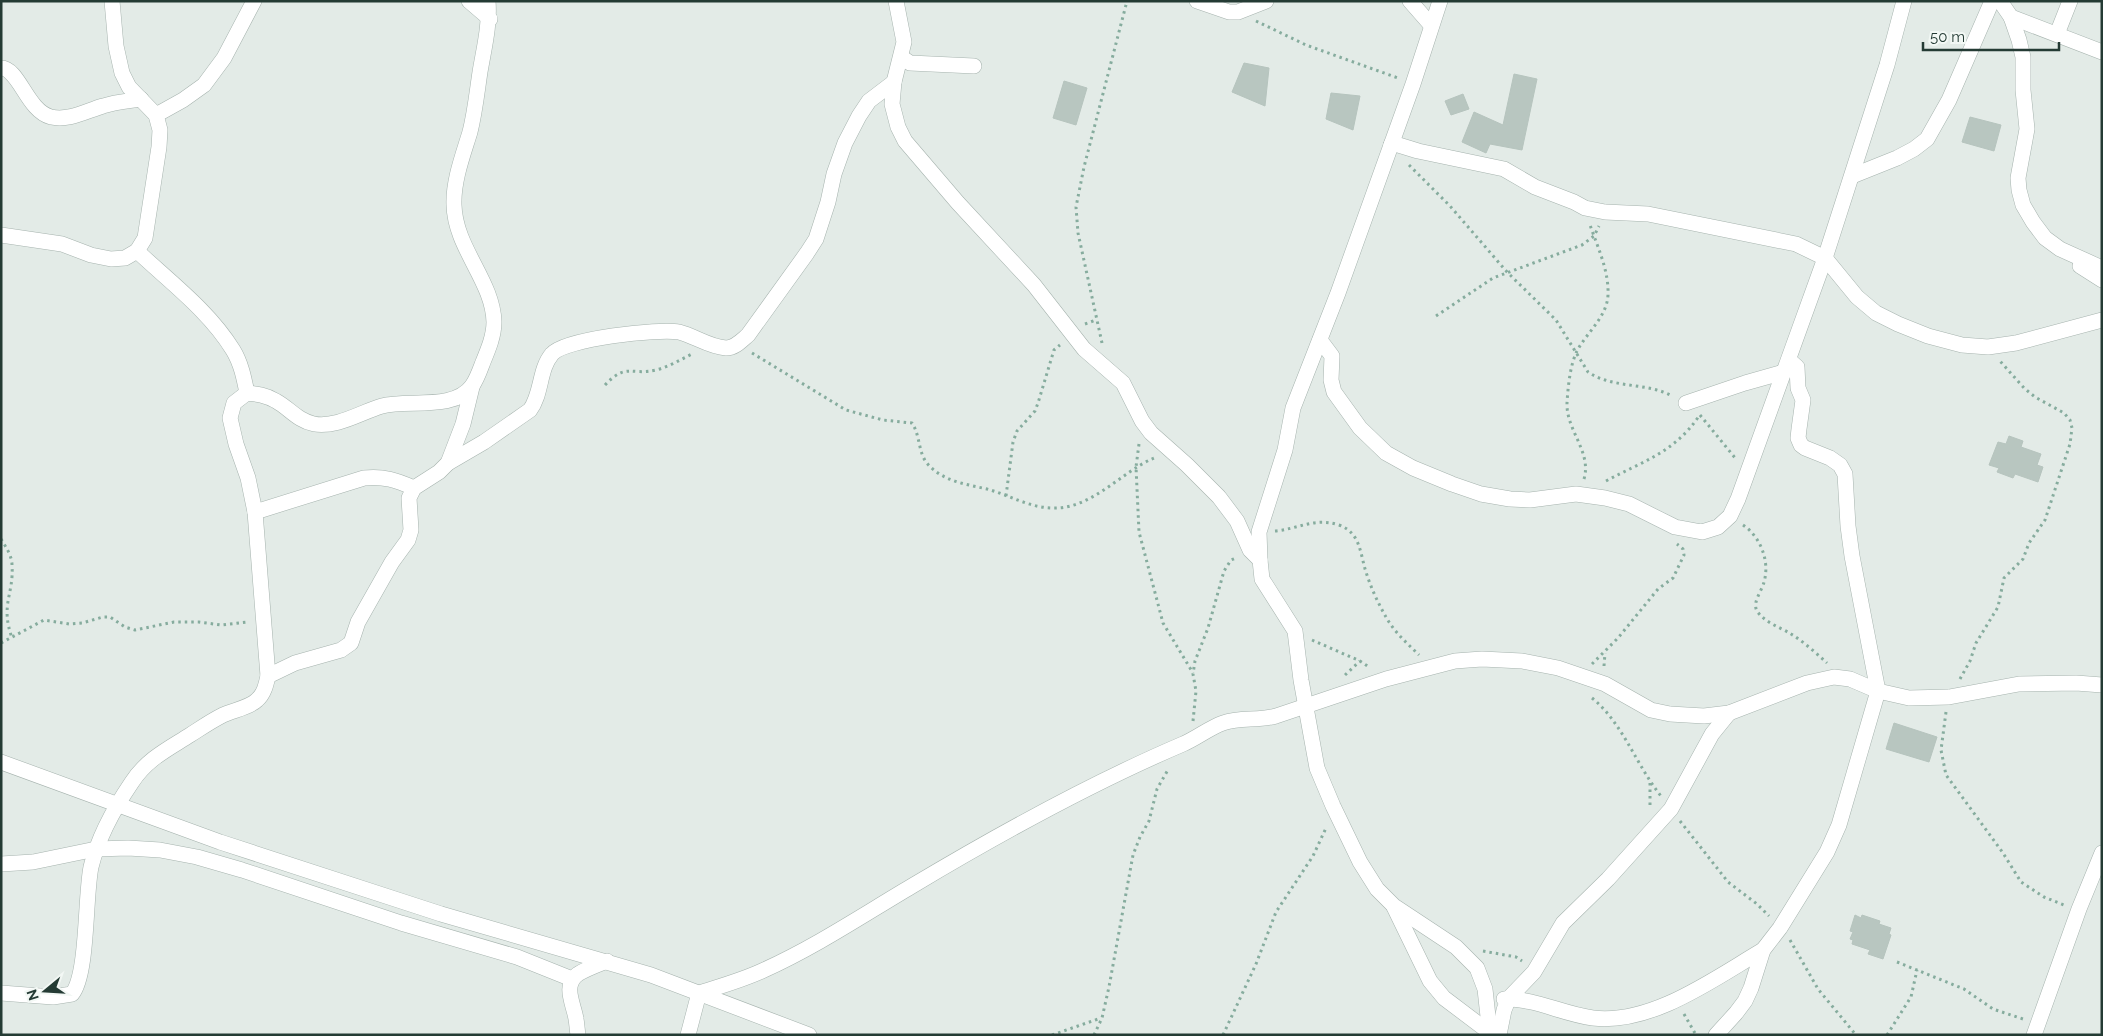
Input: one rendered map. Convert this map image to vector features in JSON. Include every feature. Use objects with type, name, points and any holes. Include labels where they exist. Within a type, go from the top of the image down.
[{"type":"street","points":[[1,235],[62,244],[91,255],[111,259],[125,258],[137,251],[145,238],[160,147],[160,130],[156,114],[129,87],[122,73],[116,46],[112,1]]},
{"type":"street","points":[[156,114],[183,100],[204,85],[224,58],[254,1]]},
{"type":"street","points":[[469,1],[490,19]]},
{"type":"street","points":[[448,463],[463,424],[472,387],[490,343],[494,324],[491,305],[458,229],[454,206],[456,186],[473,120],[490,19],[488,1]]},
{"type":"street","points":[[896,1],[904,42],[894,82],[892,104],[898,127],[905,141],[958,203],[1034,285],[1072,335],[1095,360],[1123,383],[1142,421],[1151,433],[1219,497],[1237,521],[1255,555],[1262,579],[1270,594],[1291,622],[1298,644],[1317,768],[1333,806],[1364,868],[1377,889],[1394,906],[1456,947],[1477,968],[1482,978],[1487,999],[1492,1034]]},
{"type":"street","points":[[1198,1],[1229,12],[1238,12],[1266,1]]},
{"type":"street","points":[[1410,1],[1431,25]]},
{"type":"street","points":[[1255,555],[1259,532],[1284,450],[1293,408],[1392,144],[1440,1]]},
{"type":"street","points":[[1320,340],[1332,356],[1331,380],[1334,392],[1360,428],[1386,453],[1413,468],[1481,494],[1530,500],[1576,494],[1592,496],[1629,504],[1675,526],[1702,532],[1718,527],[1730,516],[1825,258],[1887,65],[1904,1]]},
{"type":"street","points":[[2057,34],[2070,1]]},
{"type":"street","points":[[1852,176],[1897,158],[1927,139],[1949,100],[1991,2],[2011,17],[2102,52]]},
{"type":"street","points":[[2011,17],[2019,40],[2022,57],[2027,129],[2019,166],[2019,190],[2023,204],[2045,238],[2102,280]]},
{"type":"street","points":[[901,57],[910,63],[974,66]]},
{"type":"street","points":[[1,68],[5,68],[13,73],[40,113],[52,117],[68,118],[116,102],[140,100]]},
{"type":"street","points":[[268,676],[295,663],[341,650],[351,643],[358,622],[408,540],[411,530],[410,498],[414,488],[439,472],[448,463],[496,434],[530,410],[535,403],[545,368],[551,355],[564,346],[609,337],[660,331],[678,332],[711,345],[728,348],[737,345],[748,335],[807,253],[820,227],[834,174],[845,143],[869,102],[894,82]]},
{"type":"street","points":[[1392,144],[1504,169],[1535,187],[1585,208],[1605,212],[1648,214],[1796,244],[1825,258],[1857,297],[1876,313],[1928,336],[1962,345],[1988,347],[2044,337],[2102,320]]},
{"type":"street","points":[[2060,249],[2102,268]]},
{"type":"street","points":[[137,251],[195,304],[217,328],[233,350],[239,363],[247,393]]},
{"type":"street","points":[[1686,403],[1786,366],[1797,367],[1798,388],[1803,400],[1798,438],[1801,445],[1830,458],[1840,466],[1845,474],[1852,556],[1878,691],[1838,826],[1827,852],[1780,928],[1763,950],[1745,1001],[1716,1035]]},
{"type":"street","points":[[1,993],[65,996],[72,994],[77,988],[81,969],[91,869],[96,849],[118,804],[142,767],[154,757],[209,722],[256,702],[262,695],[268,676],[255,512],[248,478],[236,444],[230,418],[234,403],[247,393],[260,394],[276,401],[305,422],[330,424],[387,404],[407,402],[434,403],[453,399],[472,387]]},
{"type":"street","points":[[255,512],[364,478],[381,476],[395,479],[414,488]]},
{"type":"street","points":[[699,992],[764,970],[1084,790],[1188,742],[1226,722],[1266,719],[1386,679],[1455,661],[1505,659],[1539,663],[1605,684],[1651,710],[1670,714],[1704,716],[1729,713],[1822,678],[1842,678],[1878,691],[1909,698],[1948,697],[2019,684],[2076,683],[2102,685]]},
{"type":"street","points":[[1492,1034],[1509,998],[1534,972],[1563,923],[1608,879],[1671,808],[1708,741],[1729,713]]},
{"type":"street","points":[[1,762],[220,842],[441,914],[607,961],[699,992],[809,1035]]},
{"type":"street","points":[[1,864],[34,862],[96,849],[160,850],[197,857],[409,925],[517,957],[572,979]]},
{"type":"street","points":[[2036,1028],[2079,909],[2102,853]]},
{"type":"street","points":[[1394,906],[1430,982],[1444,998],[1492,1034]]},
{"type":"street","points":[[1487,999],[1509,998],[1532,1001],[1575,1014],[1594,1018],[1612,1018],[1652,1009],[1691,992],[1763,950]]},
{"type":"street","points":[[578,1035],[570,996],[572,979],[578,974],[607,961]]},
{"type":"street","points":[[688,1035],[699,992]]},
{"type":"path","points":[[1102,345],[1078,233],[1076,207],[1080,181],[1127,1]]},
{"type":"path","points":[[1238,12],[1280,34],[1413,84]]},
{"type":"path","points":[[1392,144],[1414,171],[1450,206],[1507,272],[1556,320],[1588,372],[1596,377],[1668,393],[1686,403],[1700,415],[1747,473]]},
{"type":"path","points":[[1576,494],[1584,481],[1586,463],[1567,409],[1576,353],[1603,314],[1607,304],[1608,282],[1585,208]]},
{"type":"path","points":[[1436,316],[1479,286],[1507,272],[1572,250],[1594,236]]},
{"type":"path","points":[[1006,496],[1013,442],[1017,431],[1035,411],[1054,350],[1072,335],[1074,330],[1096,320]]},
{"type":"path","points":[[605,385],[618,372],[660,369],[711,345]]},
{"type":"path","points":[[737,345],[846,410],[883,420],[912,423],[926,461],[934,470],[956,482],[990,490],[1022,502],[1053,508],[1080,502],[1093,496],[1136,467],[1171,451]]},
{"type":"path","points":[[1988,347],[2024,388],[2035,397],[2064,413],[2070,420],[2072,428],[2070,444],[2045,520],[2029,543],[2023,559],[2004,578],[1998,607],[1976,643],[1966,671],[1948,697],[1941,750],[1946,775],[2003,853],[2020,882],[2044,897],[2079,909]]},
{"type":"path","points":[[1592,496],[1606,481],[1652,460],[1680,440],[1700,415]]},
{"type":"path","points":[[1142,421],[1136,467],[1139,532],[1160,611],[1168,632],[1193,674]]},
{"type":"path","points":[[1730,516],[1746,527],[1760,543],[1765,558],[1766,572],[1764,584],[1756,602],[1757,610],[1770,622],[1792,635],[1825,661],[1842,678]]},
{"type":"path","points":[[1259,532],[1280,531],[1310,523],[1339,525],[1349,531],[1356,538],[1361,550],[1365,571],[1388,620],[1403,640],[1419,655],[1436,666]]},
{"type":"path","points":[[1580,675],[1618,638],[1643,610],[1653,595],[1678,570],[1684,552],[1671,539],[1675,526]]},
{"type":"path","points":[[1,539],[12,565],[2,614],[4,624],[12,638]]},
{"type":"path","points":[[1094,1035],[1102,1018],[1109,987],[1133,855],[1151,815],[1160,781],[1188,742],[1194,716],[1196,691],[1193,674],[1195,662],[1208,628],[1226,565],[1231,560],[1255,555]]},
{"type":"path","points":[[1,643],[44,620],[69,624],[82,623],[103,616],[110,617],[125,627],[136,630],[174,622],[199,622],[232,626],[263,618]]},
{"type":"path","points":[[1291,622],[1305,637],[1360,661],[1386,679]]},
{"type":"path","points":[[1588,695],[1607,714],[1623,736],[1650,782],[1728,882],[1757,904],[1780,928],[1794,946],[1818,989],[1856,1035]]},
{"type":"path","points":[[1223,1035],[1256,964],[1276,912],[1319,847],[1333,806]]},
{"type":"path","points":[[1456,947],[1516,957],[1534,972]]},
{"type":"path","points":[[1897,962],[1964,989],[1993,1009],[2036,1028]]},
{"type":"path","points":[[1887,1035],[1911,997],[1917,970]]},
{"type":"path","points":[[1052,1035],[1102,1018]]},
{"type":"building","points":[[1244,63],[1269,68],[1265,106],[1232,92]]},
{"type":"building","points":[[1514,74],[1537,79],[1522,150],[1490,144],[1486,153],[1462,142],[1474,112],[1503,125]]},
{"type":"building","points":[[1064,81],[1087,88],[1076,125],[1053,118]]},
{"type":"building","points":[[1331,93],[1360,96],[1353,130],[1326,119]]},
{"type":"building","points":[[1463,94],[1469,109],[1451,115],[1445,101]]},
{"type":"building","points":[[1970,117],[2001,125],[1994,151],[1962,142]]},
{"type":"building","points":[[2009,436],[2023,441],[2021,447],[2041,454],[2037,465],[2043,467],[2038,482],[2015,474],[2013,478],[1997,472],[1999,468],[1989,465],[1998,442],[2006,444]]},
{"type":"building","points":[[1894,723],[1937,737],[1929,762],[1886,749]]},
{"type":"building","points":[[1855,915],[1861,918],[1862,915],[1880,921],[1879,924],[1891,928],[1889,934],[1891,935],[1883,959],[1868,954],[1870,950],[1852,944],[1853,940],[1850,939],[1853,932],[1850,931]]}]
